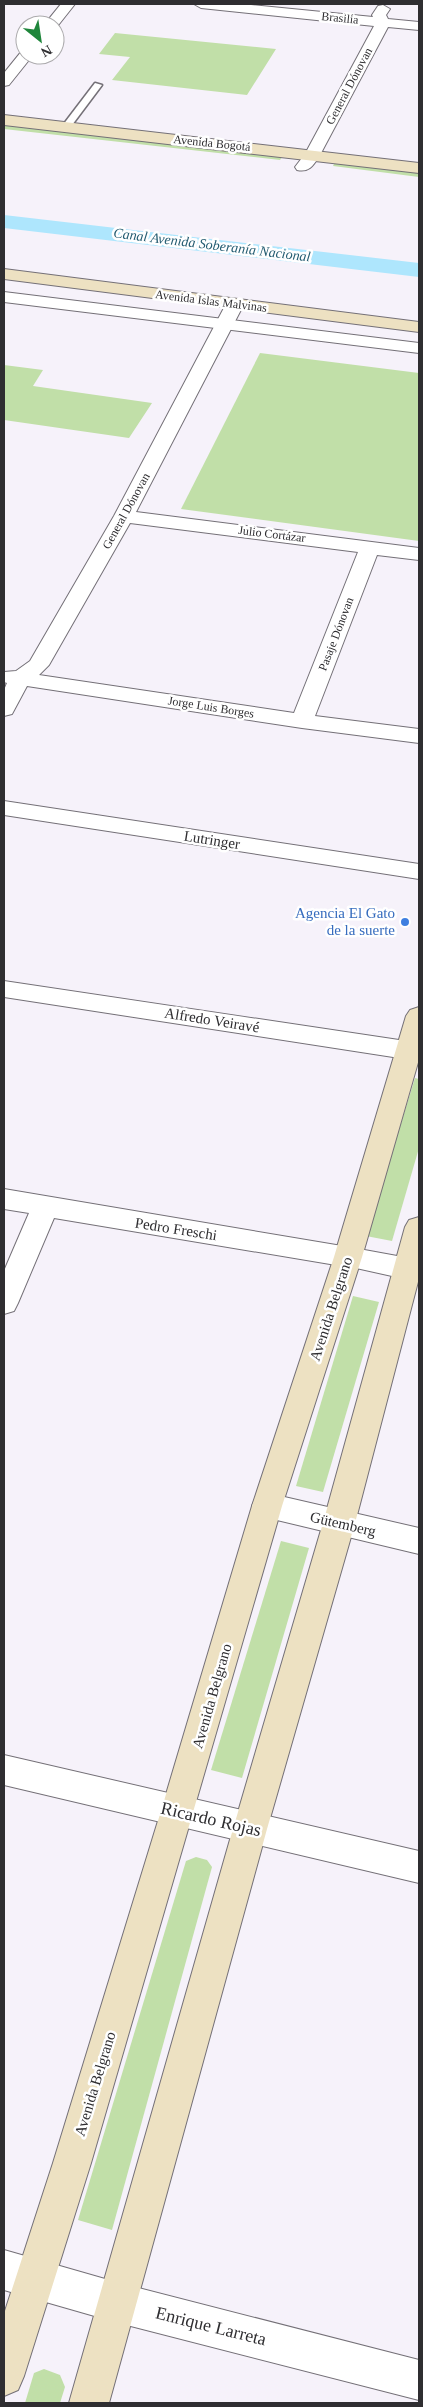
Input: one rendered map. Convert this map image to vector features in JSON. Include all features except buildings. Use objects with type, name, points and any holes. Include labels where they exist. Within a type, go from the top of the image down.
[{"type":"main road","name":"Avenida Bogotá","points":[[4,120],[308,161],[419,181]]},
{"type":"main road","name":"Avenida Bogotá","points":[[4,135],[308,161],[419,168]]},
{"type":"main road","name":"Avenida Islas Malvinas","points":[[4,274],[419,327]]},
{"type":"main road","name":"Avenida Belgrano","points":[[4,2376],[19,2274],[178,1811],[267,1506],[414,1052],[419,1016]]},
{"type":"main road","points":[[89,2403],[119,2303],[250,1829],[413,1270],[419,1227]]},
{"type":"street","points":[[59,15],[68,4]]},
{"type":"street","name":"Brasilia","points":[[201,4],[419,26]]},
{"type":"street","name":"General Dónovan","points":[[308,161],[383,22],[380,15],[385,4]]},
{"type":"street","points":[[4,82],[18,65]]},
{"type":"street","name":"Avenida Islas Malvinas","points":[[4,297],[419,348]]},
{"type":"street","name":"General Dónovan","points":[[4,709],[12,677],[38,664],[124,516],[234,304]]},
{"type":"street","name":"Julio Cortázar","points":[[124,516],[419,554]]},
{"type":"street","name":"Pasaje Dónovan","points":[[302,721],[370,547]]},
{"type":"street","name":"Jorge Luis Borges","points":[[12,677],[302,721],[419,736]]},
{"type":"street","name":"Lutringer","points":[[4,808],[419,872]]},
{"type":"street","name":"Alfredo Veiravé","points":[[4,988],[414,1052]]},
{"type":"street","name":"Pedro Freschi","points":[[4,1199],[348,1257],[413,1270]]},
{"type":"street","points":[[4,1303],[45,1207]]},
{"type":"street","name":"Gütemberg","points":[[267,1506],[419,1541]]},
{"type":"street","name":"Ricardo Rojas","points":[[4,1770],[419,1867]]},
{"type":"street","name":"Enrique Larreta","points":[[19,2274],[119,2303],[419,2380]]},
{"type":"lane","points":[[66,127],[98,85]]},
{"type":"green space","points":[[115,33],[276,49],[247,95],[112,80],[130,57],[99,54]]},
{"type":"green space","points":[[4,125],[283,156],[280,160],[4,129]]},
{"type":"green space","points":[[335,162],[419,172],[419,177],[333,166]]},
{"type":"green space","points":[[260,353],[419,373],[419,541],[181,509]]},
{"type":"green space","points":[[4,365],[43,370],[33,386],[152,403],[129,438],[4,420]]},
{"type":"green space","points":[[415,1078],[419,1079],[419,1148],[392,1241],[366,1236]]},
{"type":"green space","points":[[353,1296],[379,1302],[323,1492],[296,1486]]},
{"type":"green space","points":[[281,1541],[309,1548],[242,1778],[211,1770]]},
{"type":"green space","points":[[196,1857],[207,1860],[212,1867],[112,2230],[78,2220],[186,1861]]},
{"type":"green space","points":[[44,2369],[60,2375],[65,2387],[60,2403],[25,2403],[34,2373]]},
{"type":"waterway","name":"Canal Avenida Soberanía Nacional","points":[[4,221],[419,270]]},
{"type":"place","name":"Agencia El Gato de la suerte","points":[[405,922]]}]
